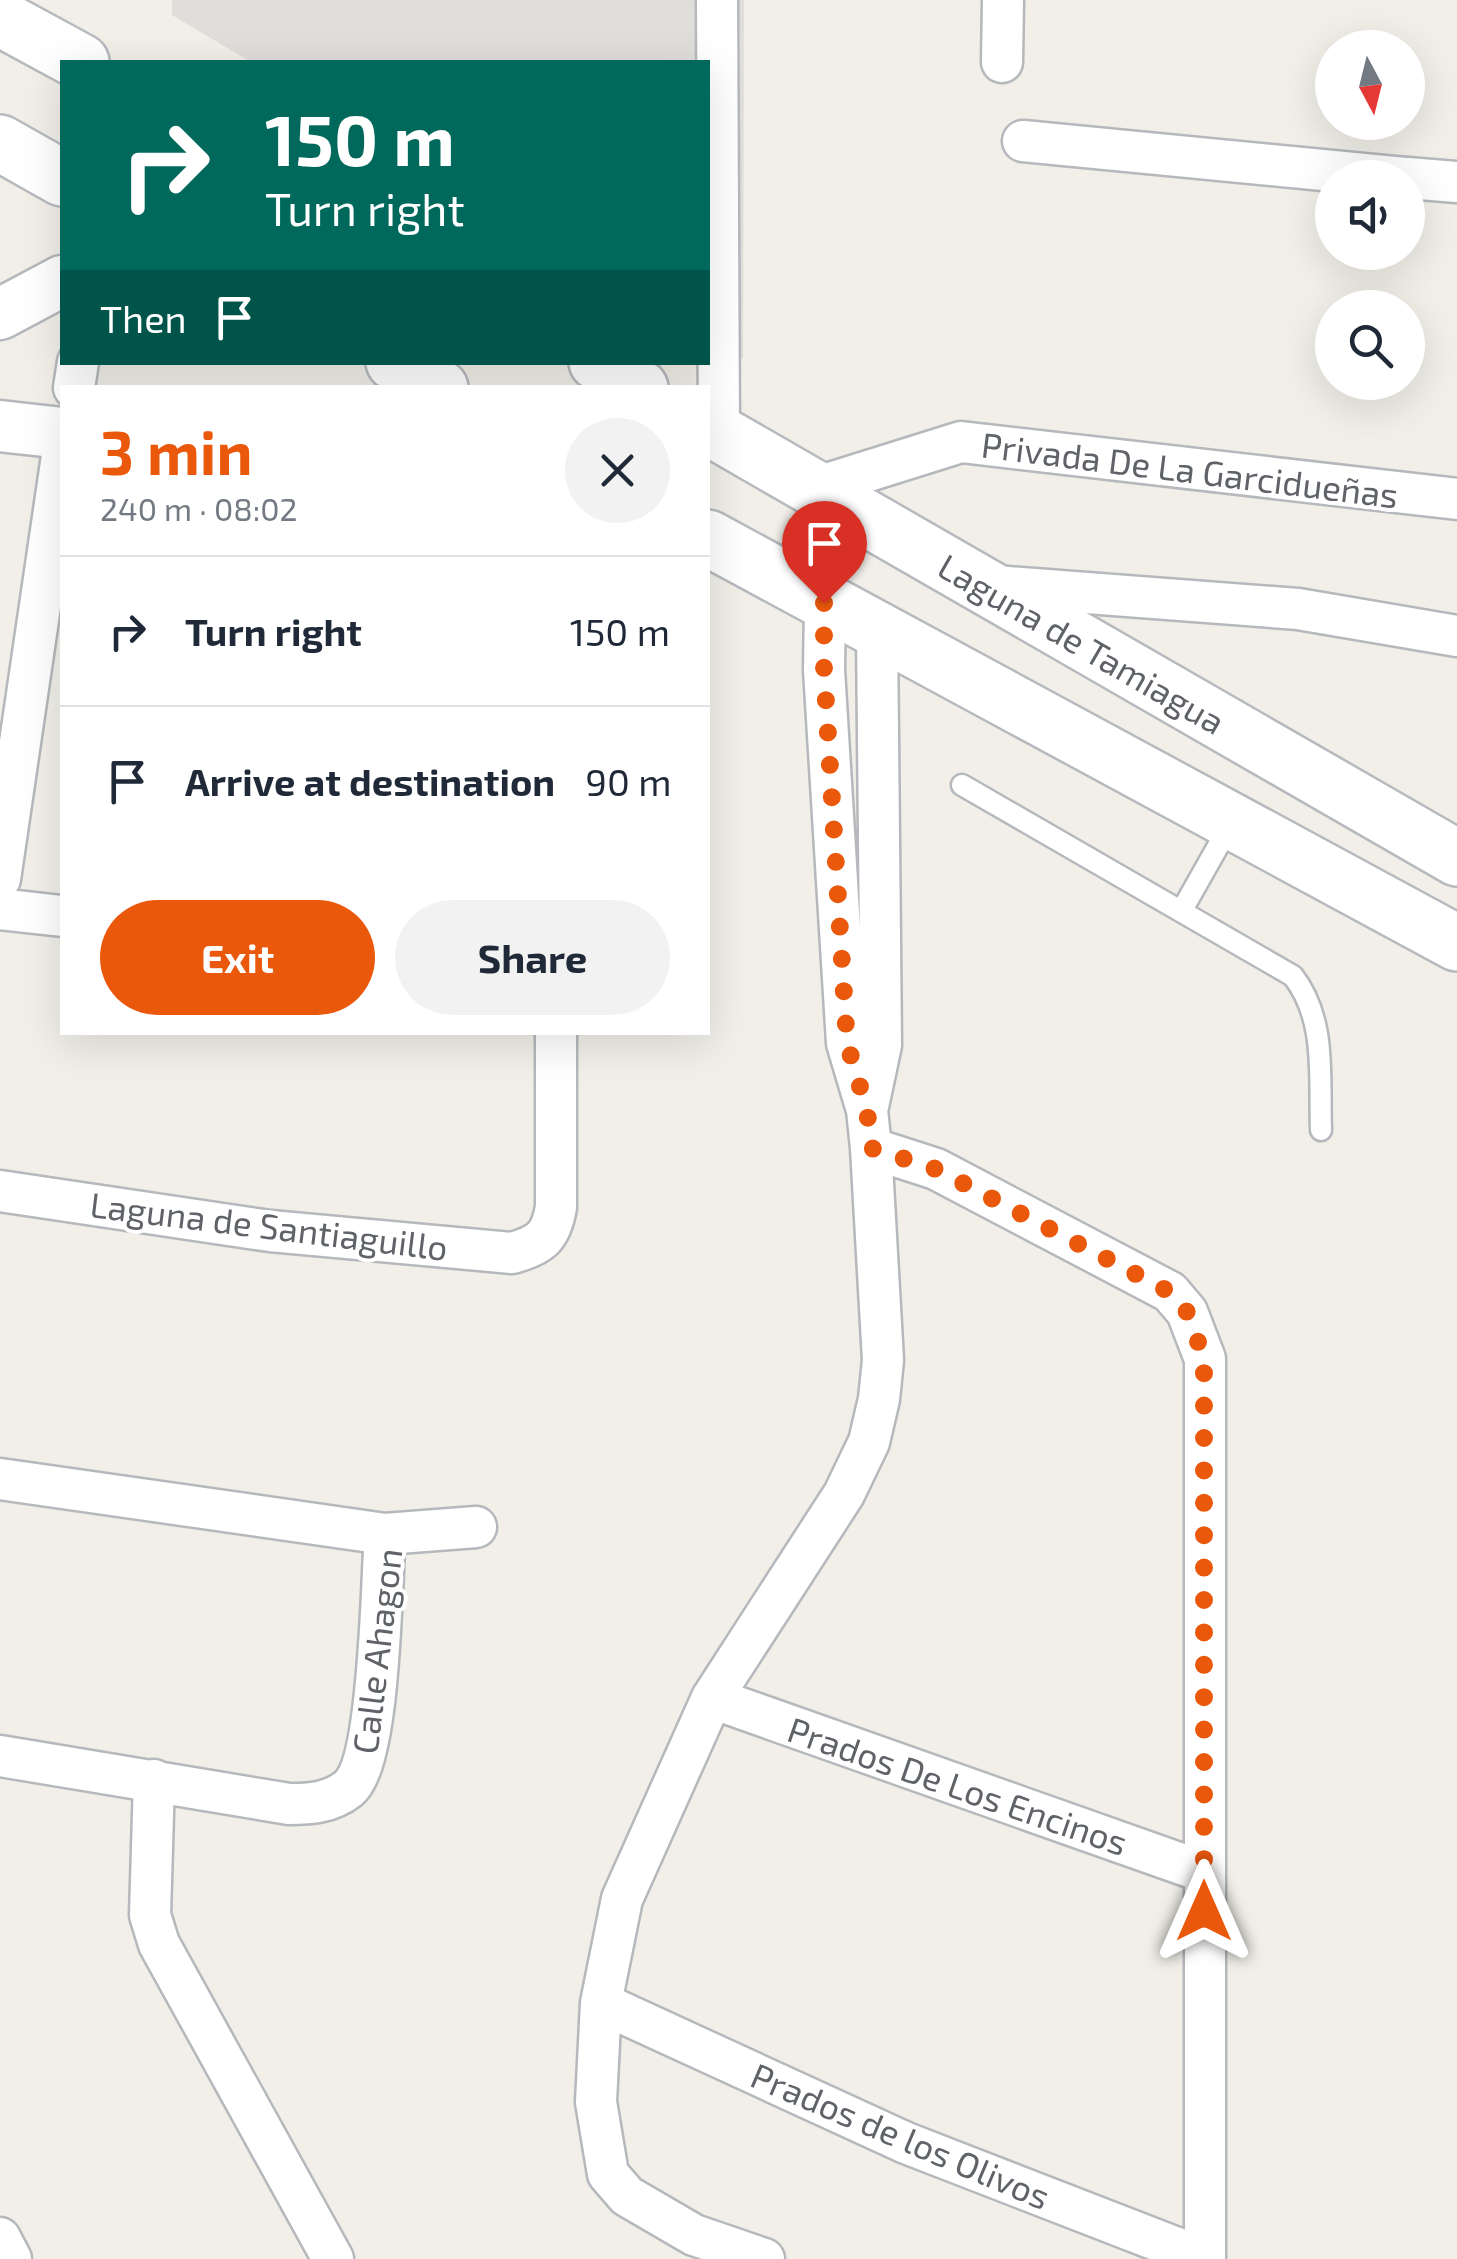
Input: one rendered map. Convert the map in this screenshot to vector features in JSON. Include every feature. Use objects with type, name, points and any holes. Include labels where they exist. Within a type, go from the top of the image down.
[{"type":"main road","points":[[0,18],[77,60]]},
{"type":"main road","points":[[0,143],[60,177]]},
{"type":"main road","points":[[399,365],[435,385]]},
{"type":"main road","points":[[602,365],[635,385]]},
{"type":"main road","name":"Laguna de Tamiagua","points":[[713,431],[1457,858]]},
{"type":"main road","points":[[710,540],[1457,943]]},
{"type":"street","points":[[713,431],[717,0]]},
{"type":"street","points":[[1002,62],[1003,0]]},
{"type":"street","points":[[1023,141],[1315,169]]},
{"type":"street","points":[[1425,179],[1457,182]]},
{"type":"street","points":[[0,314],[60,281]]},
{"type":"street","points":[[0,426],[60,433]]},
{"type":"street","name":"Privada De La Garcidueñas","points":[[811,490],[961,442],[1457,499]]},
{"type":"street","points":[[0,879],[8,765],[60,467]]},
{"type":"street","points":[[983,585],[1298,610],[1457,636]]},
{"type":"street","points":[[764,2259],[694,2235],[627,2196],[608,2174],[596,2102],[602,2003],[622,1899],[712,1698],[844,1494],[869,1442],[883,1360],[869,1129],[847,1043],[824,670],[824,603]]},
{"type":"street","points":[[869,1129],[881,1045],[877,632]]},
{"type":"street","points":[[0,908],[60,916]]},
{"type":"street","name":"Laguna de Santiaguillo","points":[[0,1191],[270,1231],[512,1253],[538,1246],[552,1229],[556,1207],[556,1035]]},
{"type":"street","points":[[869,1129],[936,1169],[1170,1292],[1196,1332],[1204,1358],[1205,2259]]},
{"type":"street","points":[[0,1479],[385,1534]]},
{"type":"street","name":"Calle Ahagon","points":[[154,1780],[289,1804],[317,1804],[350,1788],[369,1752],[385,1534],[476,1528]]},
{"type":"street","name":"Prados De Los Encinos","points":[[712,1698],[1204,1872]]},
{"type":"street","points":[[0,1756],[154,1780],[150,1915],[159,1944],[333,2259]]},
{"type":"street","name":"Prados de los Olivos","points":[[602,2003],[906,2143],[1205,2259]]},
{"type":"street","points":[[0,2238],[11,2259]]},
{"type":"lane","points":[[962,784],[1293,976],[1310,999],[1317,1020],[1321,1130]]},
{"type":"lane","points":[[1182,910],[1233,819]]},
{"type":"shaded area","points":[[172,0],[744,0],[743,359],[710,339],[710,60],[248,60],[172,15]]},
{"type":"route","points":[[824,603],[824,670],[847,1043],[867,1110],[871,1148],[936,1169],[1142,1274],[1170,1292],[1187,1312],[1204,1358],[1204,1911]]}]
